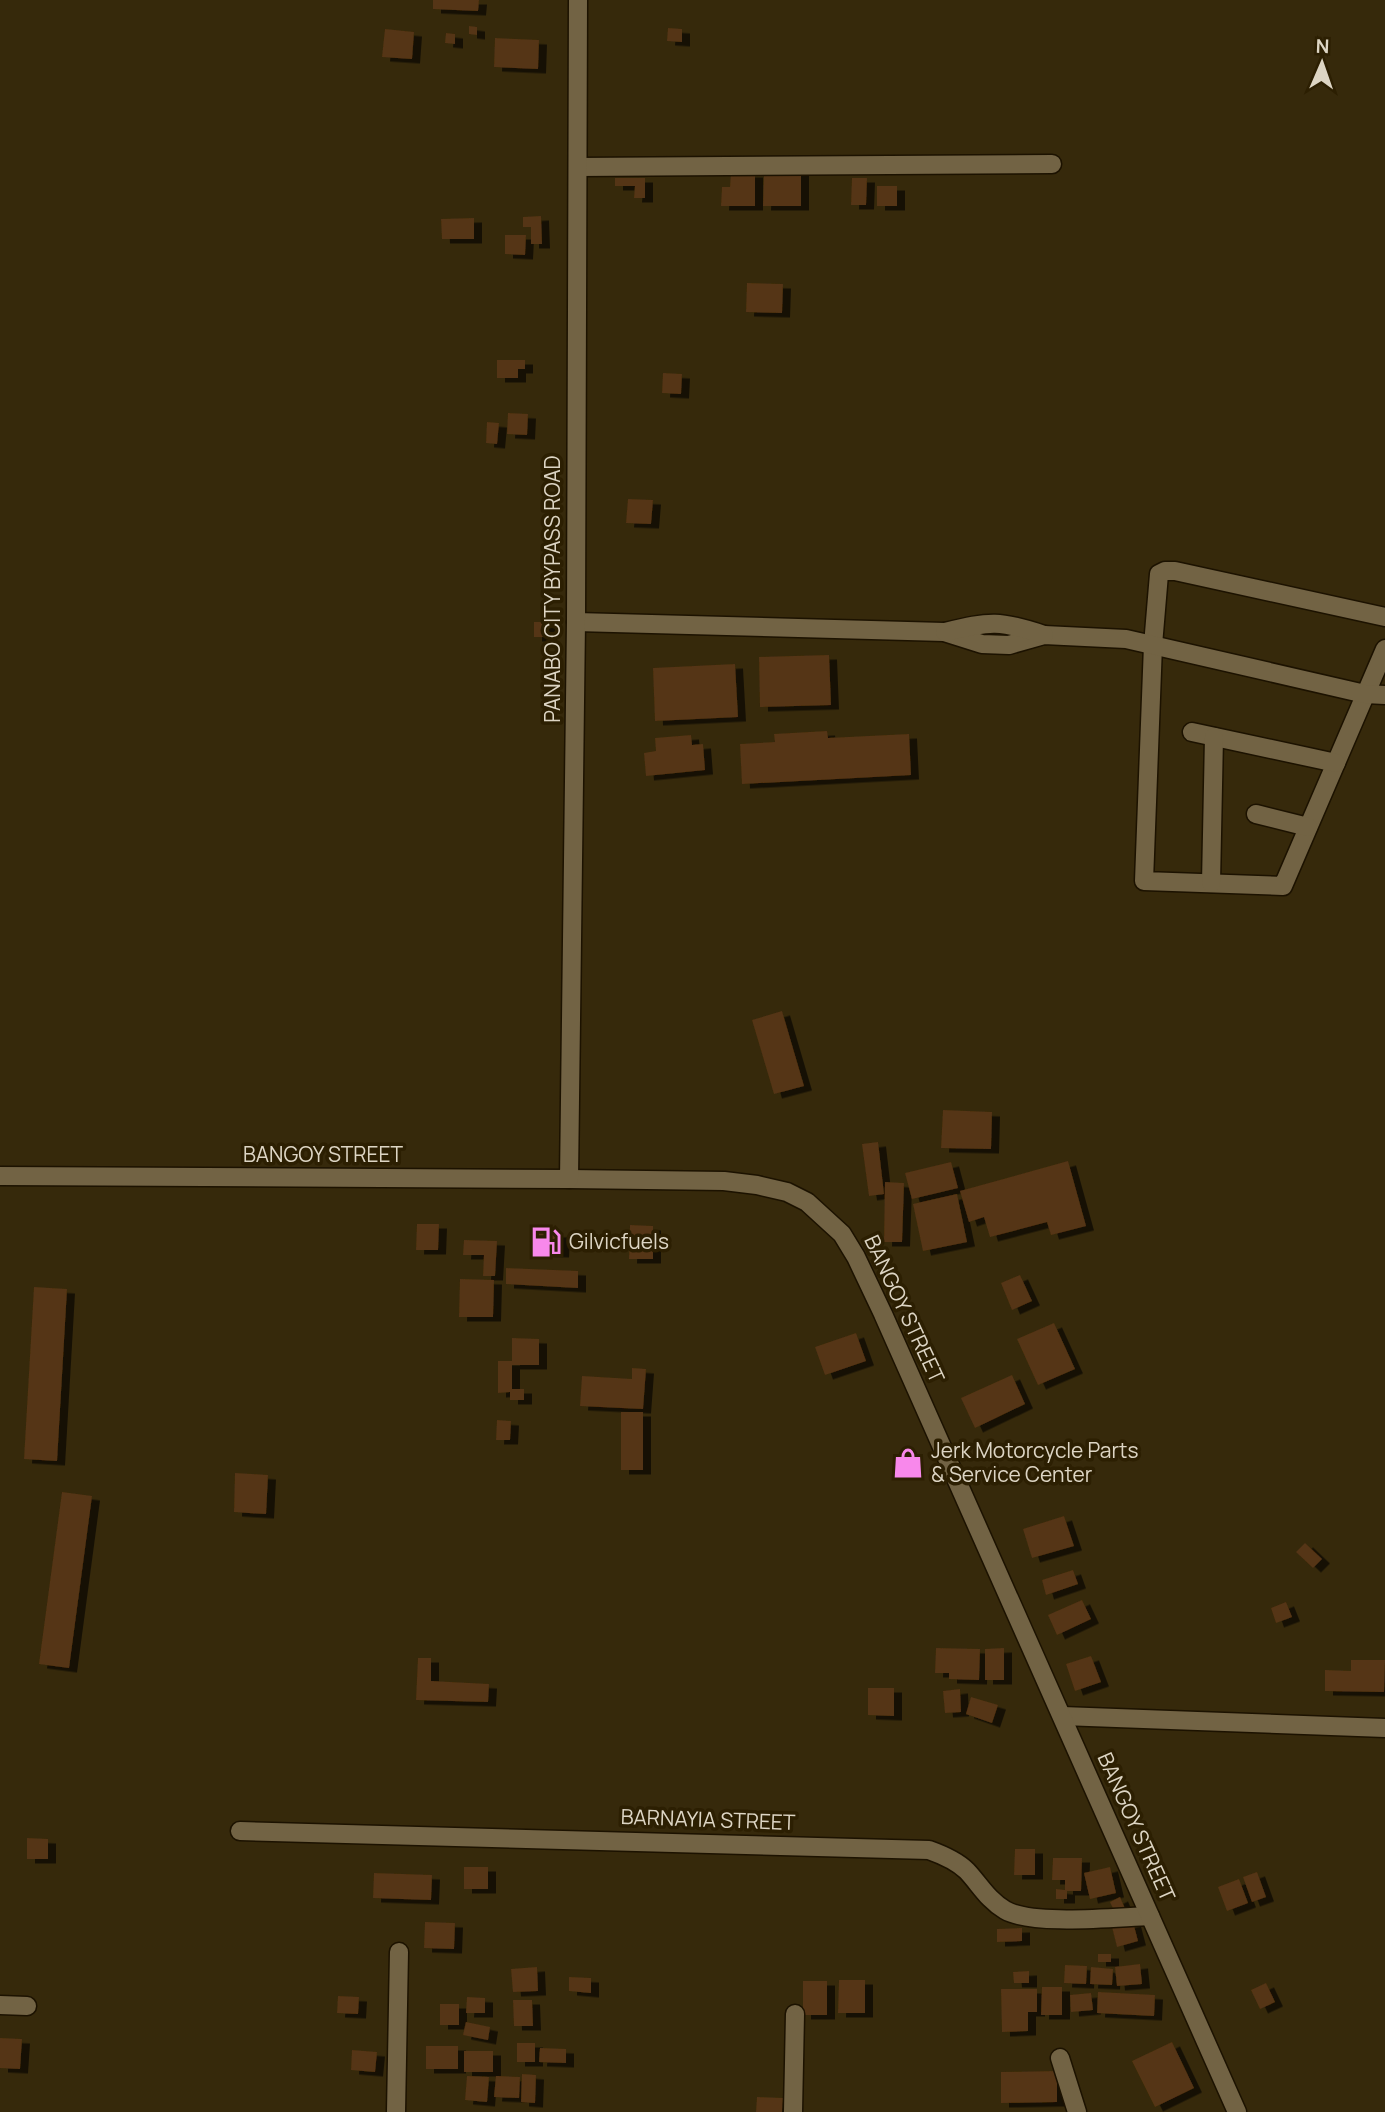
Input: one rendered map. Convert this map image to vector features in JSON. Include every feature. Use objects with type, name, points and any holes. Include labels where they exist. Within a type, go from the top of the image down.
[{"type":"street","name":"PANABO CITY BYPASS ROAD","points":[[569,1179],[576,622],[579,0]]},
{"type":"street","points":[[578,167],[1052,164]]},
{"type":"street","points":[[1385,617],[1170,570],[1162,572],[1158,578],[1153,645],[1144,881],[1283,886],[1385,649]]},
{"type":"street","points":[[576,622],[944,632],[982,644],[996,645],[1009,645],[1044,635],[1116,638],[1365,694],[1385,695]]},
{"type":"street","points":[[1192,732],[1336,763]]},
{"type":"street","points":[[1211,883],[1214,737]]},
{"type":"street","points":[[1256,814],[1308,827]]},
{"type":"street","name":"BANGOY STREET","points":[[0,1176],[724,1181],[787,1192],[807,1202],[842,1234],[856,1256],[1237,2112]]},
{"type":"street","points":[[1062,1716],[1385,1728]]},
{"type":"street","name":"BARNAYIA STREET","points":[[240,1831],[929,1850],[945,1855],[965,1869],[990,1900],[1007,1912],[1031,1917],[1150,1916]]},
{"type":"street","points":[[396,2112],[399,1952]]},
{"type":"street","points":[[0,2005],[27,2006]]},
{"type":"street","points":[[793,2112],[795,2014]]},
{"type":"street","points":[[1060,2058],[1077,2112]]},
{"type":"building","points":[[433,0],[479,0],[478,11],[433,9]]},
{"type":"building","points":[[469,26],[477,27],[477,35],[469,34]]},
{"type":"building","points":[[668,28],[682,29],[682,42],[667,41]]},
{"type":"building","points":[[385,29],[414,32],[412,59],[382,57]]},
{"type":"building","points":[[446,33],[455,34],[455,44],[445,43]]},
{"type":"building","points":[[495,38],[539,40],[538,69],[494,67]]},
{"type":"building","points":[[773,169],[801,170],[801,206],[763,206],[764,176],[773,176]]},
{"type":"building","points":[[731,173],[755,173],[755,206],[721,206],[722,187],[730,187]]},
{"type":"building","points":[[615,178],[645,178],[645,198],[634,198],[635,186],[615,186]]},
{"type":"building","points":[[852,178],[867,178],[866,205],[851,205]]},
{"type":"building","points":[[877,186],[897,186],[897,206],[877,206]]},
{"type":"building","points":[[541,216],[542,244],[531,244],[531,227],[523,227],[523,217]]},
{"type":"building","points":[[474,218],[474,239],[442,239],[441,219]]},
{"type":"building","points":[[505,235],[526,235],[525,255],[505,254]]},
{"type":"building","points":[[747,283],[783,284],[782,313],[746,312]]},
{"type":"building","points":[[497,360],[525,360],[525,369],[518,369],[518,378],[497,378]]},
{"type":"building","points":[[663,373],[682,374],[681,394],[662,393]]},
{"type":"building","points":[[508,413],[528,414],[527,435],[507,434]]},
{"type":"building","points":[[487,422],[499,423],[497,444],[486,443]]},
{"type":"building","points":[[628,499],[653,500],[651,524],[626,523]]},
{"type":"building","points":[[534,622],[549,622],[549,637],[534,637]]},
{"type":"building","points":[[987,629],[1006,630],[1005,639],[987,639]]},
{"type":"building","points":[[829,655],[831,705],[760,707],[759,657]]},
{"type":"building","points":[[735,664],[738,717],[655,721],[653,668]]},
{"type":"building","points":[[827,731],[828,738],[909,734],[911,775],[742,784],[740,744],[775,742],[774,734]]},
{"type":"building","points":[[691,735],[692,745],[703,744],[705,770],[646,776],[644,753],[656,751],[655,738]]},
{"type":"building","points":[[782,1011],[804,1086],[774,1094],[752,1020]]},
{"type":"building","points":[[943,1110],[992,1112],[991,1149],[941,1148]]},
{"type":"building","points":[[878,1142],[884,1194],[869,1196],[862,1144]]},
{"type":"building","points":[[1068,1161],[1086,1226],[1051,1235],[1047,1222],[990,1237],[984,1217],[969,1222],[960,1191]]},
{"type":"building","points":[[951,1162],[958,1188],[912,1199],[905,1173]]},
{"type":"building","points":[[885,1182],[904,1183],[902,1242],[884,1242]]},
{"type":"building","points":[[957,1194],[967,1242],[923,1251],[913,1204]]},
{"type":"building","points":[[417,1224],[439,1224],[438,1250],[416,1250]]},
{"type":"building","points":[[630,1225],[653,1226],[653,1259],[629,1259]]},
{"type":"building","name":"Gilvicfuels","points":[[531,1232],[562,1233],[561,1253],[530,1252]]},
{"type":"building","points":[[464,1240],[497,1241],[495,1276],[483,1276],[484,1255],[463,1255]]},
{"type":"building","points":[[506,1268],[578,1271],[578,1288],[506,1284]]},
{"type":"building","points":[[1020,1275],[1032,1301],[1012,1310],[1001,1283]]},
{"type":"building","points":[[460,1279],[494,1280],[493,1317],[459,1317]]},
{"type":"building","points":[[34,1287],[67,1289],[57,1461],[24,1459]]},
{"type":"building","points":[[1054,1323],[1075,1369],[1038,1385],[1017,1339]]},
{"type":"building","points":[[856,1333],[866,1361],[825,1375],[815,1347]]},
{"type":"building","points":[[512,1338],[539,1339],[539,1365],[512,1365],[512,1389],[524,1389],[524,1400],[510,1400],[510,1392],[498,1393],[498,1361],[512,1361]]},
{"type":"building","points":[[632,1368],[646,1369],[643,1409],[580,1406],[582,1376],[632,1379]]},
{"type":"building","points":[[1012,1375],[1025,1404],[975,1428],[961,1398]]},
{"type":"building","points":[[621,1412],[643,1412],[643,1470],[621,1470]]},
{"type":"building","points":[[497,1420],[511,1421],[510,1440],[496,1440]]},
{"type":"building","points":[[235,1473],[268,1475],[266,1514],[234,1512]]},
{"type":"building","points":[[62,1492],[92,1496],[69,1668],[39,1664]]},
{"type":"building","points":[[1064,1516],[1074,1546],[1032,1558],[1023,1529]]},
{"type":"building","points":[[1305,1543],[1322,1559],[1313,1568],[1296,1552]]},
{"type":"building","points":[[1073,1570],[1078,1584],[1046,1595],[1042,1580]]},
{"type":"building","points":[[1082,1600],[1091,1619],[1057,1635],[1048,1615]]},
{"type":"building","points":[[1286,1602],[1292,1617],[1276,1623],[1271,1608]]},
{"type":"building","points":[[936,1648],[980,1649],[979,1680],[949,1679],[949,1673],[935,1673]]},
{"type":"building","points":[[1004,1648],[1004,1680],[985,1680],[985,1649]]},
{"type":"building","points":[[1091,1656],[1101,1682],[1075,1691],[1066,1664]]},
{"type":"building","points":[[418,1658],[431,1658],[431,1681],[489,1684],[488,1702],[416,1700]]},
{"type":"building","points":[[1351,1660],[1385,1660],[1384,1692],[1325,1691],[1325,1670],[1351,1671]]},
{"type":"building","points":[[868,1688],[894,1688],[894,1716],[868,1715]]},
{"type":"building","points":[[960,1689],[961,1712],[945,1713],[943,1691]]},
{"type":"building","points":[[971,1697],[998,1705],[992,1723],[966,1714]]},
{"type":"building","points":[[27,1838],[48,1839],[48,1859],[27,1859]]},
{"type":"building","points":[[1015,1849],[1035,1849],[1035,1875],[1014,1875]]},
{"type":"building","points":[[1053,1858],[1082,1858],[1081,1891],[1067,1891],[1067,1899],[1056,1899],[1056,1889],[1065,1890],[1065,1880],[1052,1880]]},
{"type":"building","points":[[464,1867],[488,1867],[488,1889],[464,1889]]},
{"type":"building","points":[[1110,1867],[1116,1893],[1090,1899],[1084,1873]]},
{"type":"building","points":[[1257,1872],[1266,1897],[1252,1902],[1243,1877]]},
{"type":"building","points":[[374,1873],[432,1875],[431,1900],[373,1898]]},
{"type":"building","points":[[1239,1879],[1248,1903],[1227,1911],[1218,1887]]},
{"type":"building","points":[[1120,1897],[1126,1911],[1116,1915],[1110,1902]]},
{"type":"building","points":[[425,1922],[455,1923],[454,1949],[424,1948]]},
{"type":"building","points":[[1133,1922],[1138,1941],[1117,1947],[1112,1927]]},
{"type":"building","points":[[1022,1928],[1022,1941],[997,1942],[997,1929]]},
{"type":"building","points":[[1098,1954],[1111,1954],[1111,1962],[1098,1962]]},
{"type":"building","points":[[1140,1964],[1142,1984],[1117,1986],[1115,1967]]},
{"type":"building","points":[[1065,1965],[1087,1966],[1086,1984],[1064,1983]]},
{"type":"building","points":[[537,1967],[538,1991],[513,1992],[511,1969]]},
{"type":"building","points":[[1091,1967],[1113,1969],[1112,1985],[1090,1984]]},
{"type":"building","points":[[1029,1971],[1029,1983],[1014,1983],[1013,1972]]},
{"type":"building","points":[[569,1977],[591,1978],[591,1993],[569,1991]]},
{"type":"building","points":[[839,1980],[865,1980],[865,2013],[838,2013]]},
{"type":"building","points":[[803,1981],[827,1981],[827,2015],[803,2015]]},
{"type":"building","points":[[1266,1983],[1275,2002],[1260,2009],[1251,1990]]},
{"type":"building","points":[[1042,1987],[1062,1987],[1062,2015],[1041,2015]]},
{"type":"building","points":[[1001,1989],[1037,1989],[1037,2012],[1028,2012],[1028,2031],[1002,2032]]},
{"type":"building","points":[[1098,1992],[1155,1995],[1154,2016],[1097,2013]]},
{"type":"building","points":[[1091,1993],[1093,2010],[1071,2012],[1070,1995]]},
{"type":"building","points":[[338,1996],[359,1997],[358,2014],[337,2013]]},
{"type":"building","points":[[467,1997],[485,1998],[485,2013],[466,2013]]},
{"type":"building","points":[[513,2000],[532,2000],[533,2026],[514,2026]]},
{"type":"building","points":[[440,2004],[459,2004],[459,2025],[440,2025]]},
{"type":"building","points":[[466,2022],[490,2027],[488,2040],[463,2035]]},
{"type":"building","points":[[0,2038],[22,2039],[20,2069],[0,2068]]},
{"type":"building","points":[[1172,2042],[1194,2088],[1155,2107],[1132,2061]]},
{"type":"building","points":[[517,2043],[535,2043],[535,2062],[517,2062]]},
{"type":"building","points":[[426,2046],[458,2046],[458,2069],[426,2069]]},
{"type":"building","points":[[540,2048],[566,2049],[566,2063],[539,2062]]},
{"type":"building","points":[[352,2050],[377,2052],[375,2072],[351,2070]]},
{"type":"building","points":[[464,2051],[493,2051],[493,2072],[464,2072]]},
{"type":"building","points":[[1057,2071],[1057,2102],[1001,2103],[1001,2072]]},
{"type":"building","points":[[522,2074],[536,2075],[535,2103],[521,2102]]},
{"type":"building","points":[[467,2076],[489,2077],[487,2102],[465,2100]]},
{"type":"building","points":[[496,2076],[520,2077],[519,2098],[494,2097]]},
{"type":"building","points":[[757,2097],[783,2098],[782,2112],[756,2112]]},
{"type":"place","name":"Gilvicfuels","points":[[546,1242]]},
{"type":"place","name":"Jerk Motorcycle Parts & Service Center","points":[[908,1463]]}]
